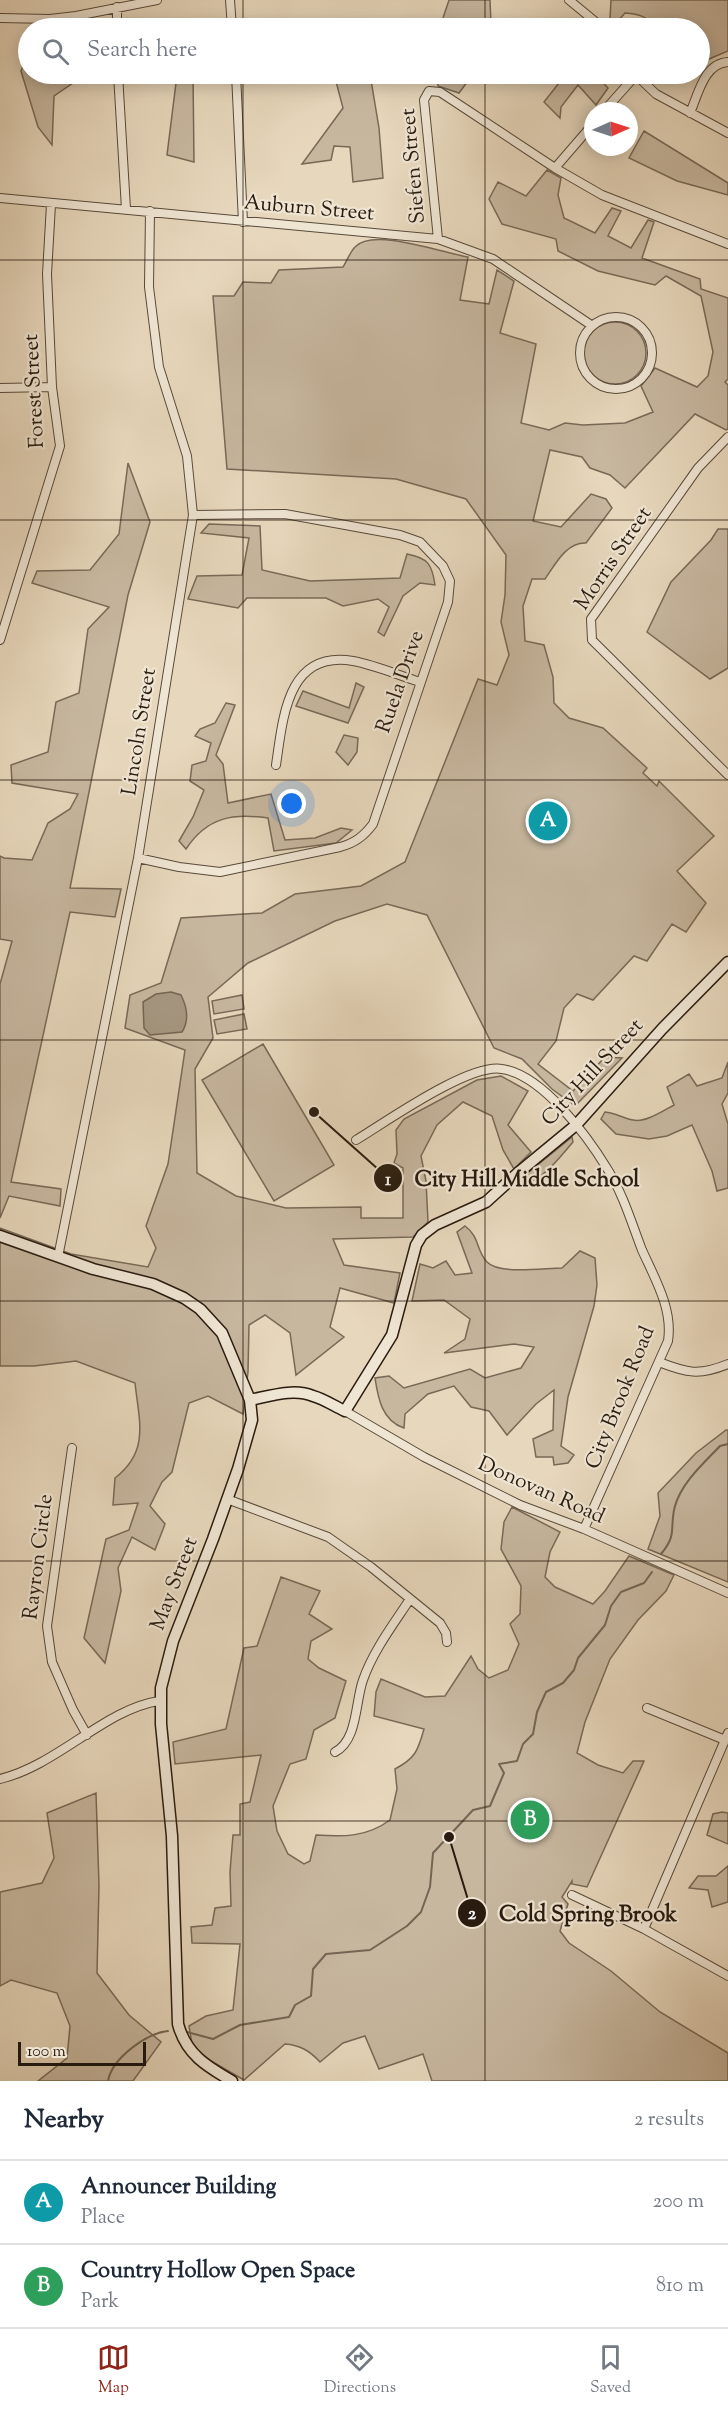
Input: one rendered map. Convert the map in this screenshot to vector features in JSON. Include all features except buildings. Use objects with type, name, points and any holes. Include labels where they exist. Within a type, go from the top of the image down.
[{"type":"street","points":[[59,18],[157,0]]},
{"type":"street","points":[[230,0],[231,18]]},
{"type":"street","points":[[569,0],[591,18]]},
{"type":"street","points":[[117,7],[117,18]]},
{"type":"street","points":[[0,18],[18,18]]},
{"type":"street","points":[[710,70],[715,66],[728,62]]},
{"type":"street","points":[[119,84],[126,209]]},
{"type":"street","points":[[236,84],[243,222]]},
{"type":"street","points":[[612,102],[627,84]]},
{"type":"street","points":[[646,84],[656,94],[728,133]]},
{"type":"street","points":[[690,113],[702,84]]},
{"type":"street","name":"Siefen Street","points":[[438,239],[424,100],[429,91],[440,92],[555,168]]},
{"type":"street","points":[[584,134],[555,168],[602,195],[728,244]]},
{"type":"street","name":"Auburn Street","points":[[0,198],[438,239],[494,259],[591,325]]},
{"type":"street","name":"Forest Street","points":[[0,640],[60,446],[52,387],[47,274],[51,204]]},
{"type":"street","name":"Lincoln Street","points":[[58,1257],[138,858],[193,516],[186,456],[159,368],[149,286],[150,211]]},
{"type":"street","points":[[612,316],[629,318],[642,327],[652,346],[652,353],[650,366],[639,382],[617,390],[604,388],[590,379],[581,363],[580,345],[591,325],[612,316]]},
{"type":"street","points":[[0,388],[52,387]]},
{"type":"street","name":"Morris Street","points":[[728,436],[691,477],[591,619],[590,630],[592,640],[728,775]]},
{"type":"street","name":"Ruela Drive","points":[[138,858],[179,867],[220,872],[340,847],[358,840],[373,824],[448,602],[450,581],[443,566],[420,542],[400,535],[285,514],[193,516]]},
{"type":"street","points":[[276,765],[283,719],[292,689],[300,676],[313,665],[331,660],[353,661],[420,682]]},
{"type":"street","name":"City Hill Street","points":[[345,1411],[392,1335],[416,1245],[422,1235],[435,1225],[486,1202],[576,1125],[662,1029],[728,962]]},
{"type":"street","name":"City Brook Road","points":[[356,1140],[462,1078],[488,1069],[502,1069],[529,1079],[576,1125],[609,1172],[664,1301],[670,1326],[668,1341],[584,1529]]},
{"type":"street","name":"May Street","points":[[0,1236],[58,1257],[153,1284],[169,1290],[200,1309],[222,1333],[250,1400],[252,1420],[227,1499],[171,1647],[159,1701],[171,1827],[178,2024],[184,2042],[191,2053],[205,2065],[232,2081]]},
{"type":"street","points":[[659,1362],[688,1373],[714,1370],[728,1364]]},
{"type":"street","points":[[250,1400],[275,1394],[302,1393],[314,1396],[345,1411]]},
{"type":"street","name":"Donovan Road","points":[[345,1411],[424,1457],[520,1505],[584,1529],[728,1593]]},
{"type":"street","name":"Rayron Circle","points":[[72,1448],[46,1626],[52,1662],[73,1710],[87,1735]]},
{"type":"street","points":[[227,1499],[328,1537],[351,1552],[440,1623],[446,1633],[447,1642]]},
{"type":"street","points":[[335,1752],[346,1743],[363,1679],[380,1645],[410,1599]]},
{"type":"street","points":[[0,1779],[40,1764],[136,1707],[159,1701]]},
{"type":"street","points":[[644,1929],[726,1737],[647,1708]]},
{"type":"street","points":[[572,1895],[644,1929],[728,1976]]},
{"type":"shaded area","points":[[449,0],[490,0],[491,18],[443,18]]},
{"type":"shaded area","points":[[611,0],[728,0],[728,51],[710,59],[710,18],[646,18],[625,13],[621,18],[610,18]]},
{"type":"shaded area","points":[[25,84],[72,84],[54,96],[52,145],[38,127]]},
{"type":"shaded area","points":[[176,84],[193,84],[194,162],[167,155]]},
{"type":"shaded area","points":[[337,84],[372,84],[379,128],[383,178],[353,182],[350,147],[334,146],[331,160],[302,164],[343,108]]},
{"type":"shaded area","points":[[438,84],[466,84],[459,93]]},
{"type":"shaded area","points":[[558,84],[604,84],[608,88],[598,102],[593,102],[578,85],[561,107],[560,118],[544,102]]},
{"type":"shaded area","points":[[644,131],[728,183],[728,195],[677,181],[629,158],[638,156],[638,142]]},
{"type":"shaded area","points":[[547,170],[561,178],[558,195],[564,218],[595,233],[612,208],[621,211],[608,236],[631,248],[648,220],[654,222],[642,258],[700,279],[701,289],[728,298],[728,379],[725,382],[728,385],[728,429],[695,414],[625,488],[610,475],[590,468],[582,457],[550,450],[533,521],[561,527],[591,494],[606,499],[612,508],[586,543],[567,550],[545,579],[532,579],[523,606],[525,641],[544,645],[553,677],[554,703],[569,718],[603,728],[647,768],[643,773],[657,786],[659,781],[714,836],[677,871],[706,903],[686,932],[672,924],[647,961],[634,956],[593,1000],[577,994],[564,1008],[556,1041],[538,1064],[573,1091],[605,1057],[622,1058],[575,1106],[552,1089],[522,1059],[494,1048],[427,915],[387,904],[335,921],[248,963],[208,997],[213,1038],[195,1069],[197,1173],[236,1196],[286,1208],[361,1207],[361,1218],[403,1218],[403,1168],[394,1163],[397,1154],[396,1130],[404,1119],[477,1080],[501,1076],[528,1091],[508,1125],[531,1152],[514,1169],[503,1150],[492,1116],[463,1102],[437,1125],[421,1156],[426,1181],[428,1222],[413,1237],[333,1239],[344,1265],[400,1273],[394,1303],[340,1288],[330,1327],[344,1337],[296,1375],[290,1333],[265,1315],[249,1325],[248,1372],[243,1414],[208,1396],[189,1403],[172,1472],[162,1482],[150,1506],[165,1524],[155,1550],[132,1537],[118,1568],[121,1591],[105,1663],[84,1638],[106,1539],[129,1530],[138,1503],[113,1505],[115,1478],[126,1468],[133,1457],[140,1435],[135,1383],[76,1361],[34,1366],[0,1366],[0,1228],[71,1254],[148,1267],[156,1248],[146,1226],[168,1164],[185,1050],[125,1028],[130,995],[161,983],[181,918],[262,913],[295,894],[361,886],[405,862],[478,679],[497,685],[509,655],[501,622],[505,595],[506,555],[466,499],[396,479],[227,469],[213,296],[234,296],[243,282],[271,283],[279,270],[343,267],[355,247],[364,242],[377,240],[409,243],[468,257],[460,300],[489,304],[497,270],[514,281],[500,333],[536,344],[521,423],[549,430],[565,423],[583,425],[625,423],[653,412],[641,386],[655,368],[697,387],[708,376],[713,352],[701,296],[666,276],[655,285],[598,271],[558,251],[556,239],[502,224],[489,199],[498,182],[526,196]]},
{"type":"shaded area","points":[[615,322],[632,327],[637,331],[641,336],[646,353],[641,370],[637,375],[632,379],[615,384],[598,379],[593,375],[589,370],[584,353],[589,336],[593,331],[598,327]]},
{"type":"shaded area","points":[[128,463],[150,522],[128,595],[70,888],[121,889],[115,917],[70,912],[11,1182],[61,1189],[60,1206],[9,1196],[0,1218],[0,984],[12,941],[0,939],[0,856],[32,860],[48,823],[70,809],[78,794],[12,783],[11,765],[48,752],[56,702],[79,693],[88,629],[109,607],[32,583],[37,571],[90,570],[119,534]]},
{"type":"shaded area","points":[[209,524],[260,526],[262,570],[310,581],[400,578],[407,554],[428,563],[435,585],[420,583],[403,596],[384,636],[378,632],[389,607],[378,599],[343,606],[326,598],[247,598],[238,608],[188,599],[197,576],[242,575],[249,538],[201,533]]},
{"type":"shaded area","points":[[718,529],[728,529],[728,668],[710,679],[647,632],[671,582],[711,540]]},
{"type":"shaded area","points":[[356,683],[364,687],[348,723],[296,706],[303,691],[349,708]]},
{"type":"shaded area","points":[[226,703],[235,705],[216,755],[223,764],[228,803],[271,794],[285,840],[315,838],[341,828],[352,830],[336,843],[274,851],[268,818],[232,817],[203,830],[186,849],[179,841],[193,817],[204,790],[190,781],[192,765],[206,761],[211,743],[195,736],[200,729],[215,723]]},
{"type":"shaded area","points":[[344,735],[358,738],[357,752],[348,765],[336,752]]},
{"type":"shaded area","points":[[171,992],[181,995],[183,1000],[186,1009],[184,1028],[182,1032],[150,1035],[144,1028],[143,1002],[156,994]]},
{"type":"shaded area","points":[[242,995],[244,1009],[214,1014],[212,1001]]},
{"type":"shaded area","points":[[244,1014],[247,1029],[217,1034],[214,1020]]},
{"type":"shaded area","points":[[263,1044],[334,1165],[274,1201],[202,1080]]},
{"type":"shaded area","points":[[728,1062],[728,1093],[722,1104],[728,1124],[728,1188],[717,1191],[712,1171],[692,1125],[667,1136],[649,1139],[616,1134],[601,1119],[605,1112],[638,1120],[654,1116],[674,1105],[667,1087],[689,1074],[697,1086],[722,1078]]},
{"type":"shaded area","points":[[572,1137],[573,1142],[547,1171],[531,1182],[513,1185]]},
{"type":"shaded area","points":[[465,1226],[476,1239],[487,1262],[501,1268],[522,1270],[562,1268],[580,1251],[595,1258],[597,1285],[594,1306],[568,1397],[561,1446],[574,1455],[568,1463],[554,1465],[553,1457],[536,1457],[533,1439],[553,1430],[554,1390],[536,1404],[507,1435],[489,1411],[471,1407],[454,1386],[428,1394],[405,1414],[404,1428],[391,1420],[382,1408],[375,1378],[389,1376],[404,1388],[470,1369],[485,1378],[521,1368],[534,1347],[514,1344],[444,1353],[465,1339],[470,1319],[444,1300],[412,1301],[420,1264],[433,1268],[446,1261],[455,1275],[472,1273],[457,1232]]},
{"type":"shaded area","points":[[728,1430],[728,1582],[648,1549],[660,1516],[658,1493],[696,1453]]},
{"type":"shaded area","points":[[512,1507],[560,1532],[550,1552],[545,1577],[555,1587],[593,1604],[629,1556],[674,1575],[666,1591],[638,1620],[610,1659],[585,1722],[577,1753],[598,1765],[623,1773],[633,1761],[644,1761],[587,1887],[572,1884],[572,1881],[562,1897],[568,1904],[560,1931],[569,1943],[611,1971],[660,2012],[728,2053],[728,2081],[432,2081],[423,2054],[379,2069],[365,2036],[343,2043],[320,2062],[304,2049],[285,2044],[244,2080],[204,2057],[192,2044],[189,2026],[206,2016],[233,2010],[240,1944],[192,1943],[191,1927],[212,1925],[215,1908],[231,1906],[230,1872],[233,1835],[240,1835],[240,1804],[250,1802],[261,1755],[175,1764],[173,1742],[226,1729],[244,1648],[257,1646],[281,1577],[320,1591],[309,1614],[332,1629],[311,1641],[308,1659],[319,1668],[346,1681],[335,1718],[314,1730],[306,1759],[290,1764],[273,1806],[277,1831],[288,1854],[304,1864],[310,1861],[316,1835],[355,1835],[373,1830],[390,1820],[397,1789],[395,1769],[408,1761],[415,1753],[424,1729],[374,1716],[376,1692],[381,1679],[425,1697],[445,1696],[471,1656],[478,1669],[489,1678],[508,1670],[519,1644],[510,1624],[520,1614],[521,1586],[501,1549],[504,1522]]},
{"type":"shaded area","points":[[96,1793],[99,1885],[97,1973],[129,2015],[161,2042],[133,2081],[38,2081],[67,2058],[70,2026],[57,1993],[11,1980],[0,1986],[0,1892],[42,1883],[54,1858],[47,1813]]},
{"type":"shaded area","points":[[728,1813],[728,1844],[707,1835],[713,1814]]},
{"type":"shaded area","points":[[728,1866],[728,1902],[712,1907],[708,1890],[689,1888],[698,1876],[716,1876]]},
{"type":"waterway","points":[[661,1554],[670,1541],[673,1514],[678,1497],[694,1473],[720,1446],[728,1444]]},
{"type":"waterway","points":[[187,2032],[213,2039],[240,2025],[289,2017],[295,2005],[311,1996],[313,1969],[326,1954],[370,1950],[407,1926],[421,1912],[430,1887],[433,1853],[473,1810],[490,1806],[504,1773],[499,1764],[517,1761],[523,1744],[533,1734],[537,1712],[546,1692],[563,1683],[574,1670],[578,1658],[605,1625],[611,1606],[621,1592],[644,1583],[652,1572]]},
{"type":"waterway","points":[[108,2081],[116,2064],[132,2048],[150,2036],[168,2031]]},
{"type":"place","name":"Announcer Building","points":[[548,821]]},
{"type":"place","name":"City Hill Middle School","points":[[314,1112]]},
{"type":"place","name":"Country Hollow Open Space","points":[[530,1820]]},
{"type":"place","name":"Cold Spring Brook","points":[[449,1837]]}]
